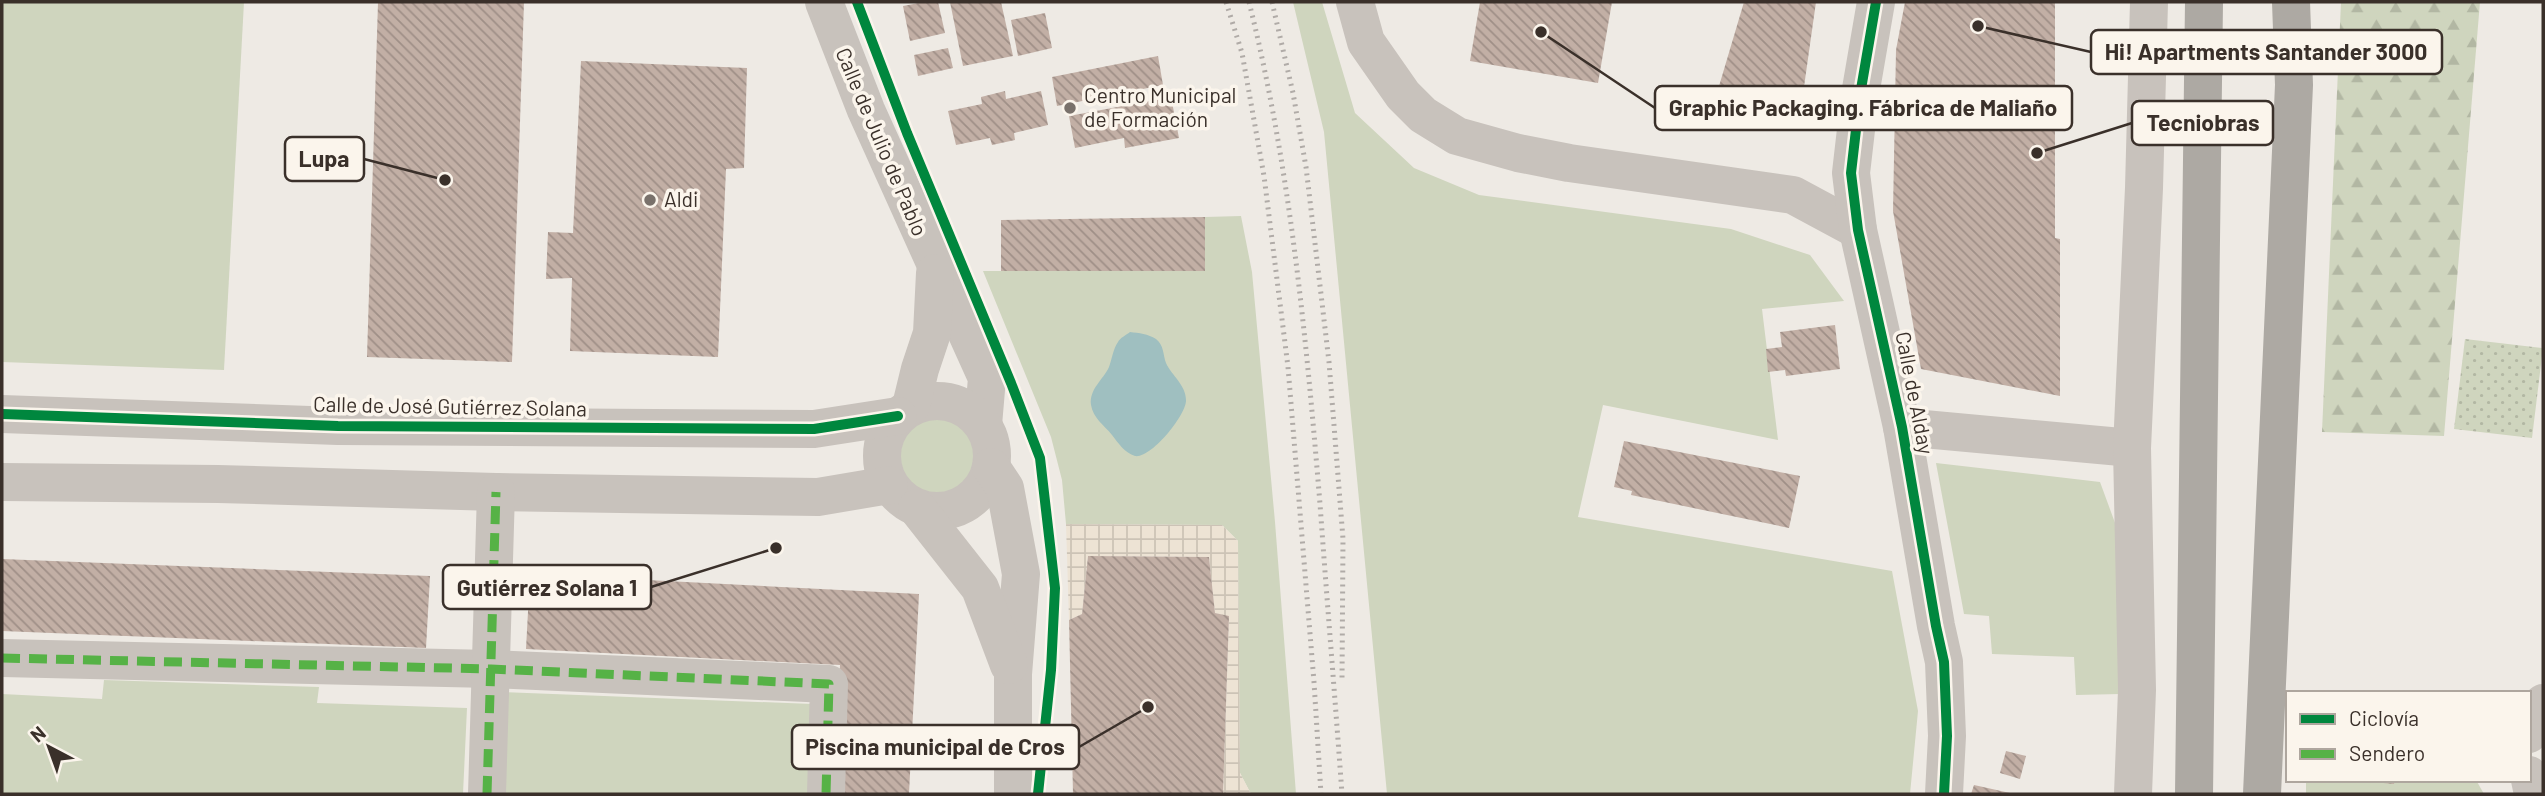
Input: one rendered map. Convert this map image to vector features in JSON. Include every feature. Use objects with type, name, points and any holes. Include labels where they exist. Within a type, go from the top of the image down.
[{"type":"highway","points":[[2194,794],[2204,2]]},
{"type":"highway","points":[[2291,2],[2294,85]]},
{"type":"highway","points":[[2262,794],[2263,724],[2294,85],[2304,2]]},
{"type":"street","points":[[1354,2],[1366,42],[1385,72],[1423,114],[1457,136],[1518,153],[1569,163],[1793,195],[1858,230]]},
{"type":"street","name":"Calle de Alday","points":[[1876,2],[1860,95],[1851,173],[1858,230],[1902,427],[1944,662],[1947,736],[1944,794]]},
{"type":"street","points":[[2133,794],[2137,690],[2132,448],[2149,2]]},
{"type":"street","name":"Calle de Julio de Pablo","points":[[822,6],[987,378],[983,425]]},
{"type":"street","name":"Calle de Julio de Pablo","points":[[904,411],[932,333],[936,268]]},
{"type":"street","points":[[2,482],[903,497],[936,512],[954,509],[971,499],[984,486],[991,467],[990,439],[983,425],[972,413],[958,404],[942,400],[926,401],[904,411],[887,431],[881,449],[882,468],[903,497],[980,589],[1013,674]]},
{"type":"street","name":"Calle de José Gutiérrez Solana","points":[[2,414],[338,426],[814,429],[904,411]]},
{"type":"street","points":[[1902,427],[2132,448]]},
{"type":"street","points":[[991,467],[1006,488],[1021,574],[1013,674],[1013,794]]},
{"type":"street","points":[[487,794],[496,492]]},
{"type":"street","points":[[2,658],[491,669],[829,684],[826,794]]},
{"type":"street","points":[[2531,730],[2543,703]]},
{"type":"green space","points":[[2,2],[244,2],[224,370],[2,362]]},
{"type":"green space","points":[[1293,2],[1322,2],[1355,113],[1414,168],[1479,195],[1731,229],[1810,255],[1844,301],[1762,309],[1778,440],[1603,405],[1578,517],[1892,571],[1918,711],[1910,794],[1387,794],[1324,132]]},
{"type":"green space","points":[[2341,2],[2480,2],[2444,436],[2322,432]]},
{"type":"green space","points":[[1241,216],[1252,272],[1296,794],[1251,794],[1240,773],[1238,541],[1222,525],[1066,524],[1062,480],[1051,437],[983,271],[1204,271],[1205,217]]},
{"type":"green space","points":[[2465,339],[2543,348],[2532,438],[2454,429]]},
{"type":"green space","points":[[938,415],[954,418],[967,427],[976,440],[979,456],[976,472],[967,485],[954,494],[938,497],[922,494],[909,485],[900,472],[897,456],[900,440],[909,427],[922,418]]},
{"type":"green space","points":[[1936,463],[2100,482],[2118,531],[2120,694],[2076,695],[2074,657],[1992,654],[1989,616],[1964,614]]},
{"type":"green space","points":[[104,680],[319,687],[317,703],[467,708],[463,794],[2,794],[2,694],[102,699]]},
{"type":"green space","points":[[503,692],[838,705],[834,794],[499,794]]},
{"type":"green space","points":[[2306,782],[2477,782],[2484,794],[2306,794]]},
{"type":"shaded area","points":[[1066,524],[1222,525],[1238,541],[1240,773],[1251,794],[1223,794],[1229,617],[1215,613],[1209,557],[1088,556],[1082,614],[1069,620]]},
{"type":"water","points":[[1130,332],[1147,335],[1159,341],[1166,363],[1181,385],[1186,400],[1181,415],[1167,434],[1150,450],[1135,456],[1128,453],[1096,418],[1091,405],[1092,394],[1109,367],[1116,345]]},
{"type":"building","points":[[378,2],[524,2],[512,362],[367,357]]},
{"type":"building","points":[[938,2],[945,33],[910,41],[903,6]]},
{"type":"building","points":[[950,2],[1001,2],[1013,56],[963,66]]},
{"type":"building","points":[[1480,2],[1612,2],[1598,83],[1470,61]]},
{"type":"building","points":[[1744,2],[1816,2],[1800,115],[1714,103]]},
{"type":"building","points":[[1905,2],[2055,2],[2055,238],[2060,239],[2060,396],[1921,369],[1893,211],[1896,50]]},
{"type":"building","points":[[1045,13],[1052,48],[1018,56],[1011,20]]},
{"type":"building","points":[[948,48],[953,68],[918,76],[914,55]]},
{"type":"building","points":[[1158,56],[1163,85],[1057,106],[1052,77]]},
{"type":"building","name":"Aldi","points":[[581,61],[747,68],[744,168],[726,169],[718,357],[570,351],[572,278],[546,279],[548,232],[573,233]]},
{"type":"building","points":[[1005,91],[1006,99],[1041,91],[1048,125],[1014,133],[1015,140],[992,145],[990,138],[956,145],[948,111],[982,104],[981,97]]},
{"type":"building","points":[[1171,97],[1179,138],[1125,148],[1124,138],[1075,148],[1069,116]]},
{"type":"building","points":[[1205,217],[1205,271],[1001,271],[1001,220]]},
{"type":"building","points":[[1835,325],[1840,369],[1786,376],[1785,370],[1768,372],[1766,349],[1782,347],[1780,332]]},
{"type":"building","points":[[1624,441],[1800,476],[1789,528],[1631,495],[1632,491],[1614,487]]},
{"type":"building","points":[[1088,556],[1209,557],[1215,613],[1229,616],[1223,794],[1073,794],[1069,620],[1082,614]]},
{"type":"building","points":[[2,559],[430,576],[426,648],[2,631]]},
{"type":"building","points":[[530,574],[919,594],[909,794],[834,794],[840,665],[526,649]]},
{"type":"building","points":[[2006,751],[2026,756],[2020,779],[2000,773]]},
{"type":"building","points":[[1974,785],[2010,793],[2010,794],[1971,794]]},
{"type":"railway","points":[[1226,2],[1242,53],[1264,176],[1288,367],[1321,794]]},
{"type":"railway","points":[[1249,2],[1275,126],[1295,251],[1320,504],[1342,794]]},
{"type":"railway","points":[[1272,2],[1293,93],[1306,167],[1329,362],[1343,539],[1342,679]]},
{"type":"marked path","points":[[487,794],[496,492]]},
{"type":"marked path","points":[[2,658],[491,669],[829,684],[826,794]]},
{"type":"cycle path","points":[[857,2],[907,133],[1040,458],[1055,588],[1051,670],[1038,794]]},
{"type":"cycle path","points":[[1876,2],[1860,95],[1851,173],[1858,230],[1902,427],[1944,662],[1947,736],[1944,794]]},
{"type":"cycle path","points":[[2,414],[338,426],[814,429],[898,416]]},
{"type":"place","name":"Hi! Apartments Santander 3000","points":[[1978,26]]},
{"type":"place","name":"Graphic Packaging. Fábrica de Maliaño","points":[[1541,32]]},
{"type":"place","name":"Centro Municipal de Formación","points":[[1070,108]]},
{"type":"place","name":"Tecniobras","points":[[2037,153]]},
{"type":"place","name":"Lupa","points":[[445,180]]},
{"type":"place","name":"Aldi","points":[[650,200]]},
{"type":"place","name":"Gutiérrez Solana 1","points":[[776,548]]},
{"type":"place","name":"Piscina municipal de Cros","points":[[1148,707]]}]
